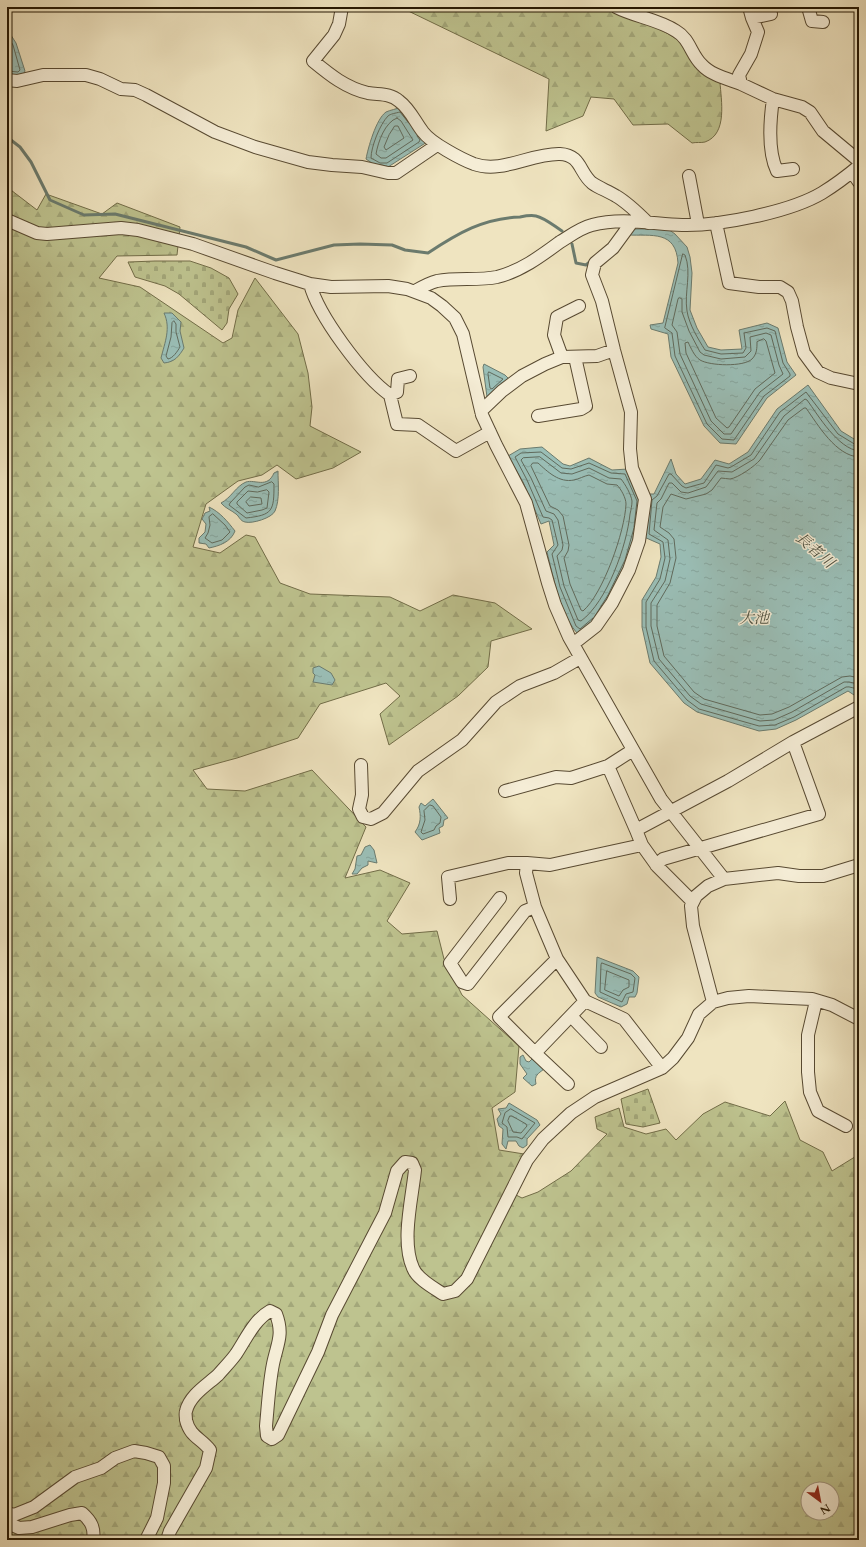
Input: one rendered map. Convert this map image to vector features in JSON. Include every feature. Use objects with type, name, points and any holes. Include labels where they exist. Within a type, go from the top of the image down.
[{"type":"street","points":[[342,7],[339,24],[334,35],[313,61],[345,85],[368,93],[386,94],[399,100],[410,112],[424,133],[437,145],[473,164],[482,166],[503,165],[550,155],[568,155],[578,163],[592,183],[622,200],[648,223]]},
{"type":"street","points":[[616,7],[676,30],[689,43],[702,66],[713,73],[773,99],[802,107],[810,112],[823,131],[859,161]]},
{"type":"street","points":[[808,7],[812,21],[823,22]]},
{"type":"street","points":[[741,84],[739,75],[751,54],[758,32],[750,13],[771,14]]},
{"type":"street","points":[[7,80],[17,81],[43,74],[86,75],[100,79],[121,89],[135,90],[190,120],[233,140],[308,162],[362,167],[388,173],[396,172],[437,145]]},
{"type":"street","points":[[773,99],[770,120],[773,163],[777,171],[793,169]]},
{"type":"street","points":[[415,291],[438,280],[482,279],[508,274],[535,260],[574,233],[589,225],[615,221],[684,225],[716,223],[768,213],[803,202],[821,194],[857,173]]},
{"type":"street","points":[[689,176],[698,224]]},
{"type":"street","points":[[7,220],[37,233],[47,234],[121,228],[145,232],[193,244],[310,284],[331,287],[388,286],[415,291],[431,298],[442,306],[455,318],[463,334],[481,411],[526,503],[548,583],[555,604],[573,644],[670,812],[724,880]]},
{"type":"street","points":[[573,644],[596,626],[612,603],[629,570],[639,541],[645,499],[632,468],[630,449],[631,412],[602,302],[592,275],[595,263],[612,248],[632,222]]},
{"type":"street","points":[[716,223],[729,283],[759,287],[780,287],[788,292],[792,301],[804,353],[818,372],[831,378],[859,384]]},
{"type":"street","points":[[310,284],[314,296],[339,338],[378,387],[390,395],[397,424],[418,425],[456,451],[490,432]]},
{"type":"street","points":[[538,416],[581,409],[586,406],[569,357],[554,335],[557,317],[580,306]]},
{"type":"street","points":[[481,411],[502,391],[522,376],[569,357],[597,356],[614,350]]},
{"type":"street","points":[[390,395],[397,392],[398,379],[410,376]]},
{"type":"street","points":[[361,765],[362,795],[359,809],[363,817],[371,819],[383,813],[418,771],[462,740],[496,702],[520,686],[554,673],[580,658]]},
{"type":"street","points":[[636,830],[728,781],[793,742],[859,707]]},
{"type":"street","points":[[656,865],[663,859],[819,814],[793,742]]},
{"type":"street","points":[[505,791],[556,777],[571,778],[608,766],[633,750]]},
{"type":"street","points":[[608,766],[642,845],[656,865],[693,902]]},
{"type":"street","points":[[450,899],[448,877],[508,863],[550,865],[642,845]]},
{"type":"street","points":[[526,863],[526,873],[535,907],[557,959],[585,1001],[624,1018],[662,1068]]},
{"type":"street","points":[[713,1002],[693,926],[691,906],[696,896],[708,886],[724,880],[778,873],[799,876],[823,876],[859,865]]},
{"type":"street","points":[[500,898],[450,962],[462,982],[468,984],[525,911],[535,907]]},
{"type":"street","points":[[557,959],[499,1017],[568,1084]]},
{"type":"street","points":[[166,1540],[206,1468],[210,1450],[204,1442],[198,1440],[190,1431],[186,1421],[185,1412],[193,1397],[218,1375],[235,1355],[251,1330],[263,1315],[270,1311],[276,1314],[280,1322],[280,1338],[273,1364],[266,1426],[267,1436],[272,1439],[278,1435],[318,1352],[332,1315],[385,1213],[397,1171],[406,1162],[412,1163],[416,1170],[408,1228],[408,1251],[413,1270],[429,1286],[443,1294],[455,1292],[467,1278],[527,1160],[543,1139],[571,1113],[595,1097],[662,1068],[673,1058],[688,1038],[699,1014],[713,1002],[728,998],[749,996],[812,999],[832,1005],[859,1019]]},
{"type":"street","points":[[535,1053],[585,1001]]},
{"type":"street","points":[[816,1001],[808,1035],[808,1072],[810,1092],[818,1111],[846,1126]]},
{"type":"street","points":[[571,1016],[601,1047]]},
{"type":"street","points":[[7,1512],[14,1515],[34,1507],[75,1477],[101,1468],[115,1458],[134,1451],[146,1453],[159,1457],[164,1466],[164,1484],[157,1518],[146,1540]]},
{"type":"street","points":[[7,1521],[18,1528],[32,1527],[70,1515],[82,1513],[93,1527],[93,1540]]},
{"type":"green space","points":[[400,7],[609,7],[614,13],[655,26],[680,41],[720,82],[722,116],[717,132],[712,138],[705,142],[692,143],[668,124],[633,125],[614,99],[591,97],[583,116],[546,131],[549,79]]},
{"type":"green space","points":[[7,187],[37,210],[46,194],[102,214],[117,203],[180,227],[177,255],[117,256],[99,278],[140,287],[223,343],[232,338],[238,310],[255,278],[298,334],[308,373],[312,407],[310,426],[361,452],[333,468],[296,479],[277,465],[262,475],[238,481],[206,504],[193,547],[220,553],[246,535],[255,537],[280,583],[310,594],[390,597],[420,611],[453,595],[495,603],[532,629],[491,641],[488,667],[458,696],[389,745],[380,714],[400,696],[386,683],[320,704],[298,738],[237,758],[193,770],[207,789],[245,791],[312,770],[366,827],[345,878],[380,870],[410,883],[387,921],[402,934],[437,931],[444,959],[462,995],[519,1046],[515,1092],[492,1108],[499,1150],[524,1154],[506,1190],[522,1198],[538,1192],[571,1171],[607,1134],[597,1129],[595,1117],[619,1108],[624,1127],[646,1134],[666,1129],[676,1140],[703,1114],[725,1102],[770,1116],[785,1101],[800,1140],[823,1152],[832,1171],[858,1155],[859,1540],[7,1540]]},
{"type":"green space","points":[[190,261],[211,268],[229,278],[238,294],[229,309],[227,323],[222,330],[179,294],[165,286],[135,277],[128,262]]},
{"type":"green space","points":[[648,1089],[660,1123],[643,1127],[626,1124],[621,1099]]},
{"type":"water","points":[[7,29],[16,43],[25,71],[23,75],[7,75]]},
{"type":"water","points":[[401,107],[427,142],[388,167],[379,168],[366,159],[373,134],[379,121],[386,112]]},
{"type":"water","points":[[631,229],[668,229],[687,247],[692,273],[690,310],[697,328],[708,347],[721,350],[742,349],[739,330],[767,323],[778,328],[787,362],[796,375],[767,398],[736,444],[720,443],[704,426],[671,357],[668,334],[651,329],[650,325],[663,323],[678,263],[673,245],[668,240],[661,237],[627,235]]},
{"type":"water","points":[[164,313],[172,313],[181,322],[180,331],[184,348],[176,358],[164,363],[161,358],[166,341],[167,324]]},
{"type":"water","points":[[484,364],[505,375],[510,380],[490,397],[487,397],[483,367]]},
{"type":"water","name":"大池","points":[[808,385],[841,431],[859,442],[859,693],[854,695],[848,691],[796,720],[776,729],[759,731],[697,712],[684,703],[650,663],[642,627],[642,600],[656,577],[661,557],[660,544],[644,537],[649,494],[654,494],[671,459],[676,474],[685,484],[701,479],[715,460],[729,464],[748,452],[777,409]]},
{"type":"water","points":[[542,447],[563,464],[570,466],[589,458],[612,470],[628,469],[641,500],[638,529],[629,561],[597,620],[579,635],[567,618],[558,596],[547,552],[554,545],[549,521],[541,524],[523,482],[508,456],[520,449]]},
{"type":"water","points":[[278,471],[278,502],[275,511],[270,516],[257,521],[245,522],[221,503],[242,484],[250,481],[268,481],[274,473]]},
{"type":"water","points":[[209,507],[220,514],[235,531],[228,541],[221,545],[209,548],[206,544],[199,543],[199,538],[205,532],[206,524],[202,519],[205,513],[210,511]]},
{"type":"water","points":[[319,666],[331,673],[335,680],[332,685],[313,682],[315,675],[313,673],[313,668]]},
{"type":"water","points":[[433,799],[448,818],[444,820],[443,826],[439,828],[440,833],[422,840],[415,832],[420,820],[419,807],[421,803],[425,806]]},
{"type":"water","points":[[370,845],[374,850],[377,863],[368,861],[368,865],[362,868],[357,874],[352,874],[355,869],[357,856],[361,855],[365,847]]},
{"type":"water","points":[[597,957],[633,971],[639,977],[637,993],[635,997],[629,997],[627,1004],[621,1007],[598,997],[595,993]]},
{"type":"water","points":[[523,1055],[526,1061],[529,1062],[532,1059],[538,1062],[544,1069],[537,1075],[536,1084],[532,1086],[523,1078],[527,1074],[520,1064],[520,1057]]},
{"type":"water","points":[[509,1103],[537,1120],[540,1125],[527,1139],[527,1145],[523,1148],[519,1146],[516,1141],[508,1141],[506,1149],[502,1144],[503,1129],[499,1126],[497,1119],[501,1114],[498,1109],[506,1108]]},
{"type":"waterway","points":[[7,137],[20,147],[31,162],[50,200],[84,215],[115,214],[246,247],[276,260],[334,245],[392,245],[405,250],[428,253],[450,239],[472,228],[495,220],[507,218],[536,216],[543,218],[562,231]]},
{"type":"waterway","points":[[572,244],[576,263],[586,265],[592,260]]},
{"type":"water label","name":"長者川","points":[[815,550]]}]
